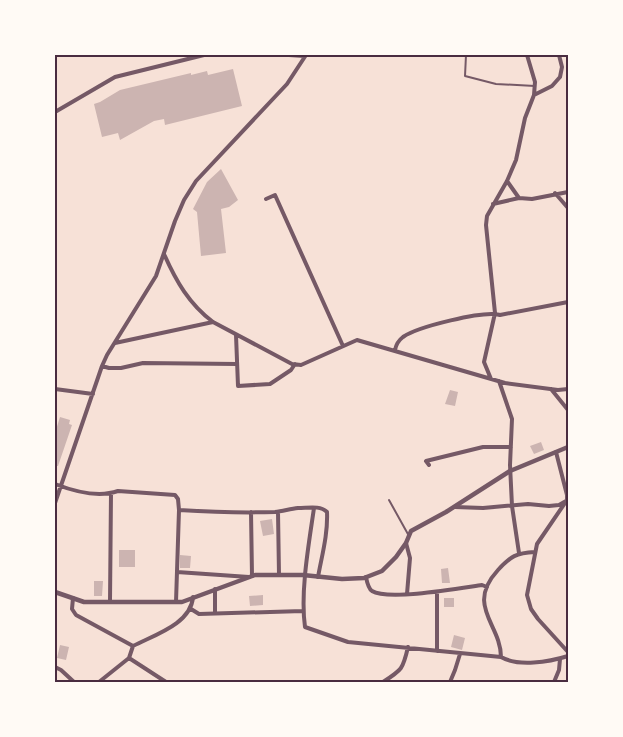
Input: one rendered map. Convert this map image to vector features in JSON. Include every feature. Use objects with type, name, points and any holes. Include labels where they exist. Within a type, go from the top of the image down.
[{"type":"street","points":[[55,112],[115,77],[204,55]]},
{"type":"street","points":[[218,55],[247,55]]},
{"type":"street","points":[[55,503],[102,366],[156,276],[184,200],[196,181],[287,84],[305,56],[289,55]]},
{"type":"street","points":[[491,379],[484,362],[495,313],[486,225],[487,216],[507,181],[516,160],[525,118],[534,95],[535,86],[527,55]]},
{"type":"street","points":[[534,95],[552,86],[560,77],[562,67],[559,55]]},
{"type":"street","points":[[507,181],[519,198]]},
{"type":"street","points":[[493,204],[519,198],[532,199],[568,192]]},
{"type":"street","points":[[555,193],[568,208]]},
{"type":"street","points":[[266,199],[275,195],[343,346]]},
{"type":"street","points":[[164,254],[174,276],[190,301],[212,322],[295,364],[301,365],[357,340],[499,381],[551,389],[568,389]]},
{"type":"street","points":[[395,350],[402,338],[422,328],[482,314],[495,313],[500,315],[568,302]]},
{"type":"street","points":[[115,343],[212,322]]},
{"type":"street","points":[[236,334],[238,386],[270,384],[291,370],[295,364]]},
{"type":"street","points":[[102,366],[122,368],[143,363],[237,364]]},
{"type":"street","points":[[499,381],[512,419],[510,471],[512,506],[519,553]]},
{"type":"street","points":[[55,389],[93,394]]},
{"type":"street","points":[[551,389],[568,410]]},
{"type":"street","points":[[429,465],[426,461],[483,447],[511,447]]},
{"type":"street","points":[[177,572],[342,579],[366,577],[382,571],[396,557],[406,543],[411,531],[454,507],[510,471],[568,447]]},
{"type":"street","points":[[556,452],[567,500],[537,544],[528,595],[531,609],[538,619],[568,652]]},
{"type":"street","points":[[55,484],[80,491],[111,494],[118,491],[175,495],[178,499],[179,510],[176,602]]},
{"type":"street","points":[[110,602],[111,494]]},
{"type":"street","points":[[454,507],[483,508],[528,504],[549,506],[559,505],[567,500]]},
{"type":"street","points":[[314,508],[303,611],[305,627],[348,642],[501,657],[510,662],[518,663],[560,659],[568,656]]},
{"type":"street","points":[[179,510],[230,513],[278,512],[291,509],[324,508],[328,512],[318,577]]},
{"type":"street","points":[[250,576],[251,512]]},
{"type":"street","points":[[278,512],[279,575]]},
{"type":"street","points":[[406,543],[410,558],[407,594]]},
{"type":"street","points":[[501,657],[501,649],[485,609],[484,602],[487,587],[490,578],[504,563],[519,553],[535,552]]},
{"type":"street","points":[[55,592],[84,602],[182,602],[250,576]]},
{"type":"street","points":[[366,577],[368,586],[373,591],[380,593],[407,594],[487,587]]},
{"type":"street","points":[[215,588],[215,613]]},
{"type":"street","points":[[437,592],[437,651]]},
{"type":"street","points":[[99,682],[129,658],[133,646],[182,621],[191,609],[193,597]]},
{"type":"street","points":[[73,598],[72,608],[76,615],[133,646]]},
{"type":"street","points":[[191,609],[199,614],[303,611]]},
{"type":"street","points":[[382,682],[397,673],[404,666],[408,647]]},
{"type":"street","points":[[450,682],[456,670],[460,654]]},
{"type":"street","points":[[129,658],[166,682]]},
{"type":"street","points":[[554,682],[559,670],[560,659]]},
{"type":"street","points":[[55,666],[74,682]]},
{"type":"lane","points":[[466,55],[465,76],[496,84],[535,86]]},
{"type":"lane","points":[[389,500],[409,536]]},
{"type":"building","points":[[233,69],[242,106],[165,125],[164,119],[154,121],[120,140],[118,133],[102,137],[94,104],[120,90],[191,73],[191,75],[207,71],[208,75]]},
{"type":"building","points":[[221,169],[238,200],[229,207],[221,209],[226,253],[201,256],[197,212],[193,209],[207,182]]},
{"type":"building","points":[[450,390],[458,392],[455,406],[445,404]]},
{"type":"building","points":[[60,417],[70,420],[69,424],[72,425],[58,466],[55,466],[55,433]]},
{"type":"building","points":[[541,442],[544,450],[534,454],[530,446]]},
{"type":"building","points":[[272,519],[274,534],[263,536],[260,521]]},
{"type":"building","points":[[119,550],[135,550],[135,567],[119,567]]},
{"type":"building","points":[[180,555],[191,556],[190,568],[180,568]]},
{"type":"building","points":[[448,568],[450,583],[442,583],[441,569]]},
{"type":"building","points":[[94,581],[103,581],[102,596],[94,596]]},
{"type":"building","points":[[263,595],[263,605],[250,606],[249,596]]},
{"type":"building","points":[[444,598],[454,598],[454,607],[444,607]]},
{"type":"building","points":[[454,635],[465,638],[462,650],[451,647]]},
{"type":"building","points":[[60,645],[69,647],[66,660],[57,658]]}]
